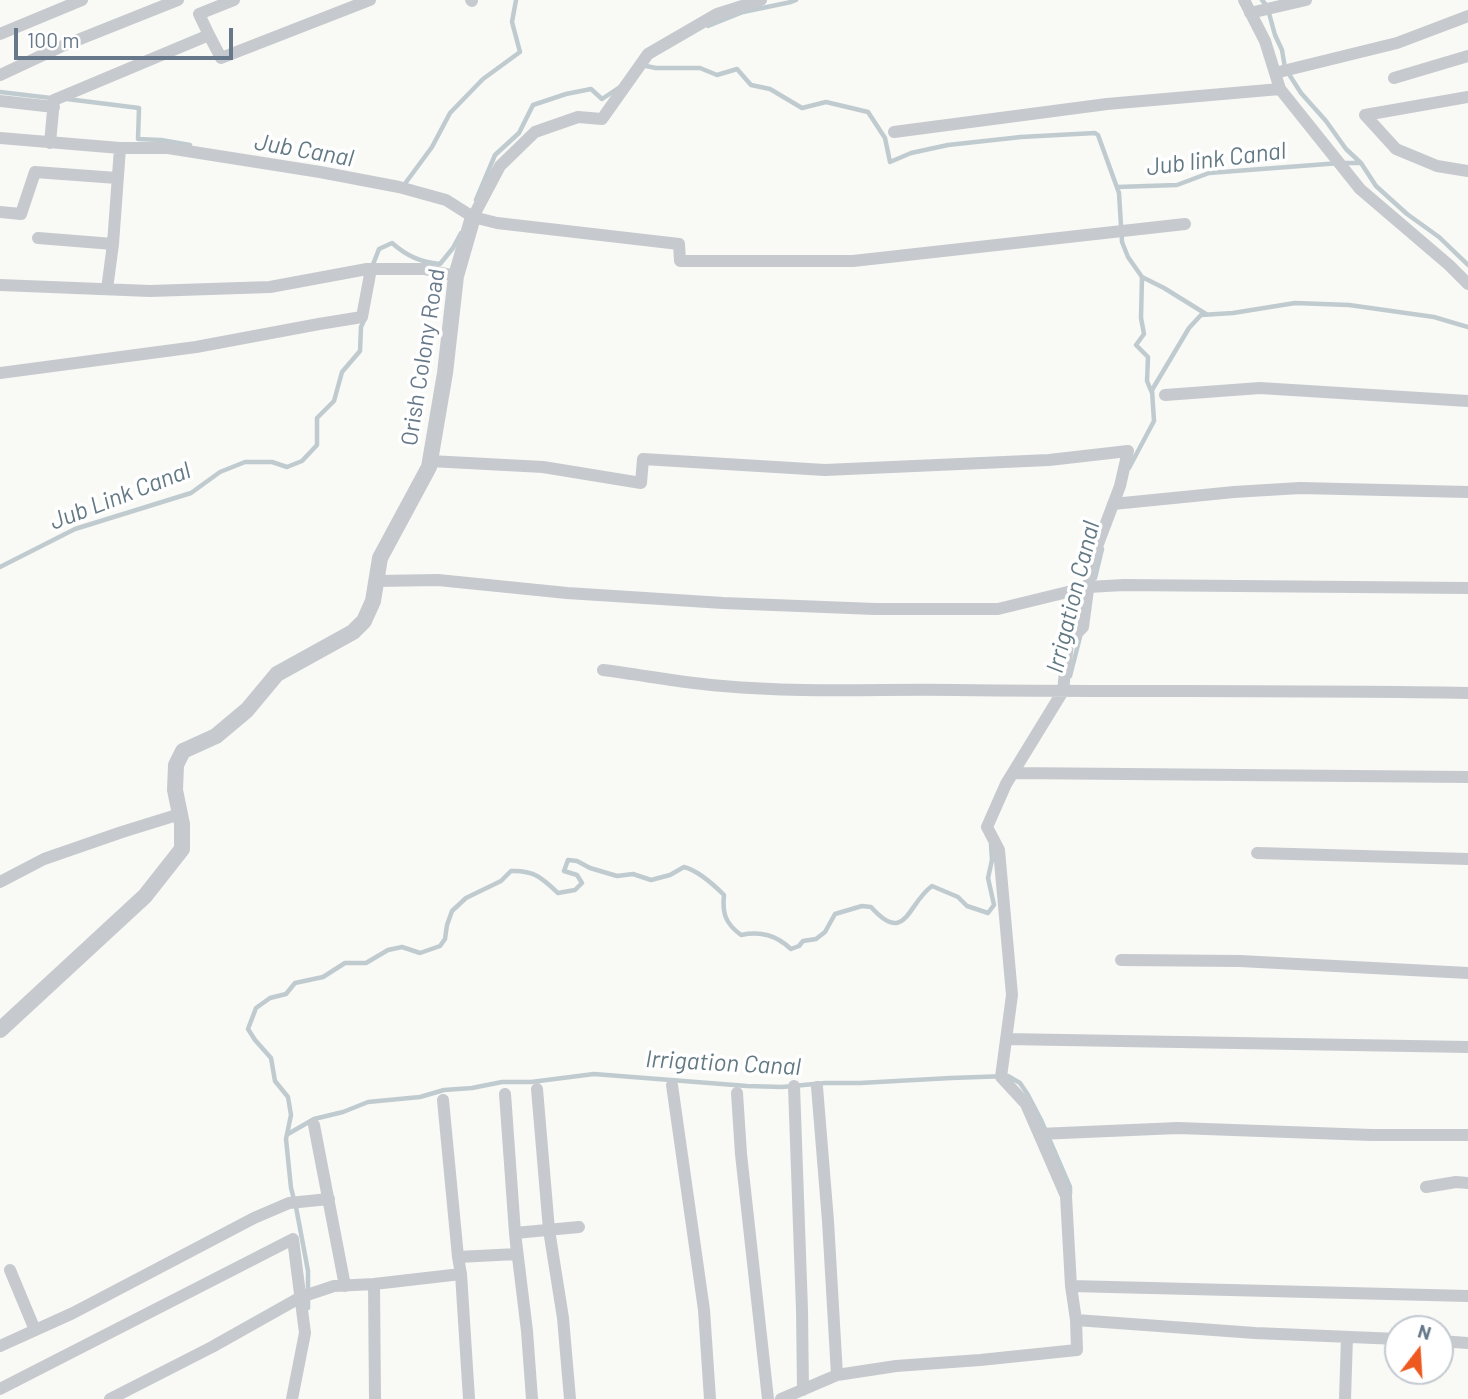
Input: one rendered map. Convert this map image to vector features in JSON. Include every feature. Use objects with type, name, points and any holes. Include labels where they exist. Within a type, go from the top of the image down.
[{"type":"street","points":[[0,34],[82,0]]},
{"type":"street","points":[[0,75],[60,47],[178,0]]},
{"type":"street","points":[[234,0],[199,14],[221,58],[370,0]]},
{"type":"street","points":[[473,217],[500,166],[535,132],[578,117],[602,119],[648,54],[718,14],[761,0]]},
{"type":"street","points":[[1244,0],[1265,41],[1280,89],[1360,189],[1468,284]]},
{"type":"street","points":[[1250,13],[1306,0]]},
{"type":"street","points":[[1275,73],[1397,43],[1468,16]]},
{"type":"street","points":[[50,143],[54,100],[209,35]]},
{"type":"street","points":[[1394,78],[1468,56]]},
{"type":"street","points":[[894,132],[1107,104],[1280,89]]},
{"type":"street","points":[[1468,97],[1365,115],[1396,149],[1437,166],[1468,171]]},
{"type":"street","points":[[0,101],[54,107]]},
{"type":"street","points":[[0,138],[120,148],[168,148],[320,172],[399,187],[446,200],[473,217],[497,223],[679,244],[680,261],[853,261],[1185,224]]},
{"type":"street","points":[[107,289],[120,148]]},
{"type":"street","points":[[0,212],[21,214],[35,173],[117,178]]},
{"type":"street","name":"Orish Colony Road","points":[[0,1029],[145,896],[182,849],[182,824],[175,790],[176,765],[183,751],[216,736],[247,710],[277,674],[353,632],[364,621],[373,601],[380,558],[429,467],[445,373],[456,276],[473,217]]},
{"type":"street","points":[[38,237],[113,244]]},
{"type":"street","points":[[0,373],[196,347],[362,317],[371,269]]},
{"type":"street","points":[[0,285],[150,291],[270,288],[371,269],[424,270],[456,276]]},
{"type":"street","points":[[1165,395],[1260,388],[1468,401]]},
{"type":"street","points":[[430,461],[543,467],[641,483],[643,459],[825,470],[1049,460],[1128,452],[1120,486],[1091,560],[1083,627],[1069,643],[1063,691],[1013,772],[987,827],[999,850],[1012,995],[1001,1076],[1026,1104],[1066,1196],[1070,1286],[1076,1320],[1077,1350],[897,1366],[837,1375],[781,1399]]},
{"type":"street","points":[[1113,504],[1300,488],[1468,492]]},
{"type":"street","points":[[376,581],[439,580],[567,593],[684,600],[888,609],[998,610],[1088,587],[1138,585],[1468,588]]},
{"type":"street","points":[[603,670],[735,687],[825,691],[1468,693]]},
{"type":"street","points":[[1013,772],[1468,777]]},
{"type":"street","points":[[0,882],[44,859],[180,814]]},
{"type":"street","points":[[1257,853],[1468,859]]},
{"type":"street","points":[[1121,960],[1240,961],[1468,973]]},
{"type":"street","points":[[1006,1039],[1468,1047]]},
{"type":"street","points":[[672,1085],[704,1310],[710,1399]]},
{"type":"street","points":[[794,1086],[803,1390]]},
{"type":"street","points":[[817,1087],[837,1375]]},
{"type":"street","points":[[537,1089],[549,1230],[563,1318],[570,1399]]},
{"type":"street","points":[[737,1093],[751,1254],[768,1399]]},
{"type":"street","points":[[458,1257],[517,1254],[505,1094]]},
{"type":"street","points":[[443,1100],[461,1273],[469,1399]]},
{"type":"street","points":[[314,1125],[345,1286]]},
{"type":"street","points":[[1039,1133],[1178,1128],[1371,1135],[1468,1135]]},
{"type":"street","points":[[1426,1188],[1468,1182]]},
{"type":"street","points":[[0,1346],[85,1307],[254,1218],[289,1203],[329,1199]]},
{"type":"street","points":[[515,1233],[579,1227]]},
{"type":"street","points":[[515,1233],[532,1399]]},
{"type":"street","points":[[0,1389],[293,1239],[305,1333],[292,1399]]},
{"type":"street","points":[[10,1270],[35,1330]]},
{"type":"street","points":[[110,1399],[314,1292],[334,1286],[461,1273]]},
{"type":"street","points":[[374,1284],[375,1399]]},
{"type":"street","points":[[1070,1286],[1468,1296]]},
{"type":"street","points":[[1076,1320],[1255,1333],[1384,1338]]},
{"type":"street","points":[[1345,1399],[1348,1337]]},
{"type":"waterway","name":"Jub Canal","points":[[402,185],[432,147],[450,113],[483,79],[520,52],[512,22],[516,0]]},
{"type":"waterway","name":"Jub Link Canal","points":[[708,26],[743,12],[796,0]]},
{"type":"waterway","name":"Irrigation Canal","points":[[1262,0],[1267,6],[1282,50],[1285,68],[1301,93],[1346,149],[1361,163],[1376,186],[1407,214],[1439,237],[1468,265]]},
{"type":"waterway","name":"Jub Link Canal","points":[[641,65],[656,68],[700,68],[717,75],[737,69],[751,85],[770,89],[802,108],[826,102],[868,112],[885,138],[890,162],[911,153],[948,145],[1095,133],[1119,193],[1122,242],[1128,257],[1142,277],[1206,314]]},
{"type":"waterway","name":"Jub Link Canal","points":[[476,200],[495,155],[519,133],[533,105],[591,89],[602,99],[620,87]]},
{"type":"waterway","name":"Jub Canal","points":[[0,92],[51,98]]},
{"type":"waterway","name":"Jub Canal","points":[[67,99],[139,108],[138,139],[190,145]]},
{"type":"waterway","name":"Jub link Canal","points":[[1117,187],[1177,185],[1209,173],[1361,163]]},
{"type":"waterway","name":"Jub Link Canal","points":[[372,267],[379,249],[392,243],[414,258],[440,264],[461,233]]},
{"type":"waterway","name":"Jub Link Canal","points":[[1142,277],[1141,318],[1144,334],[1136,345],[1148,357],[1147,381],[1152,393]]},
{"type":"waterway","name":"Irrigation Canal","points":[[1129,468],[1154,421],[1152,390],[1189,328],[1201,315],[1295,303],[1349,305],[1434,317],[1468,327]]},
{"type":"waterway","name":"Jub Link Canal","points":[[0,567],[75,529],[191,493],[220,472],[245,462],[272,462],[287,467],[302,461],[317,445],[317,418],[334,401],[342,372],[360,351],[361,327],[365,318]]},
{"type":"waterway","name":"Irrigation Canal","points":[[1095,578],[1102,549]]},
{"type":"waterway","name":"Irrigation Canal","points":[[1070,676],[1080,637]]},
{"type":"waterway","name":"Irrigation Canal","points":[[308,1308],[308,1271],[291,1188],[286,1139],[291,1115],[288,1097],[275,1081],[271,1058],[248,1029],[256,1008],[270,998],[286,994],[295,983],[323,977],[345,963],[366,963],[388,950],[402,947],[420,953],[440,946],[445,939],[452,911],[466,898],[501,881],[511,871],[537,876],[558,893],[575,890],[582,883],[577,875],[564,871],[568,860],[617,876],[633,874],[651,880],[670,875],[684,867],[700,875],[724,895],[726,918],[741,935],[768,935],[791,949],[803,941],[816,939],[825,932],[835,914],[862,906],[871,907],[892,923],[899,922],[932,886],[958,897],[967,906],[988,913],[994,905],[988,878],[992,860],[991,844]]},
{"type":"waterway","name":"Irrigation Canal","points":[[288,1134],[314,1119],[368,1102],[420,1097],[444,1090],[502,1082],[531,1082],[594,1074],[782,1087],[1008,1076],[1020,1083],[1028,1095],[1070,1187],[1070,1194]]}]
